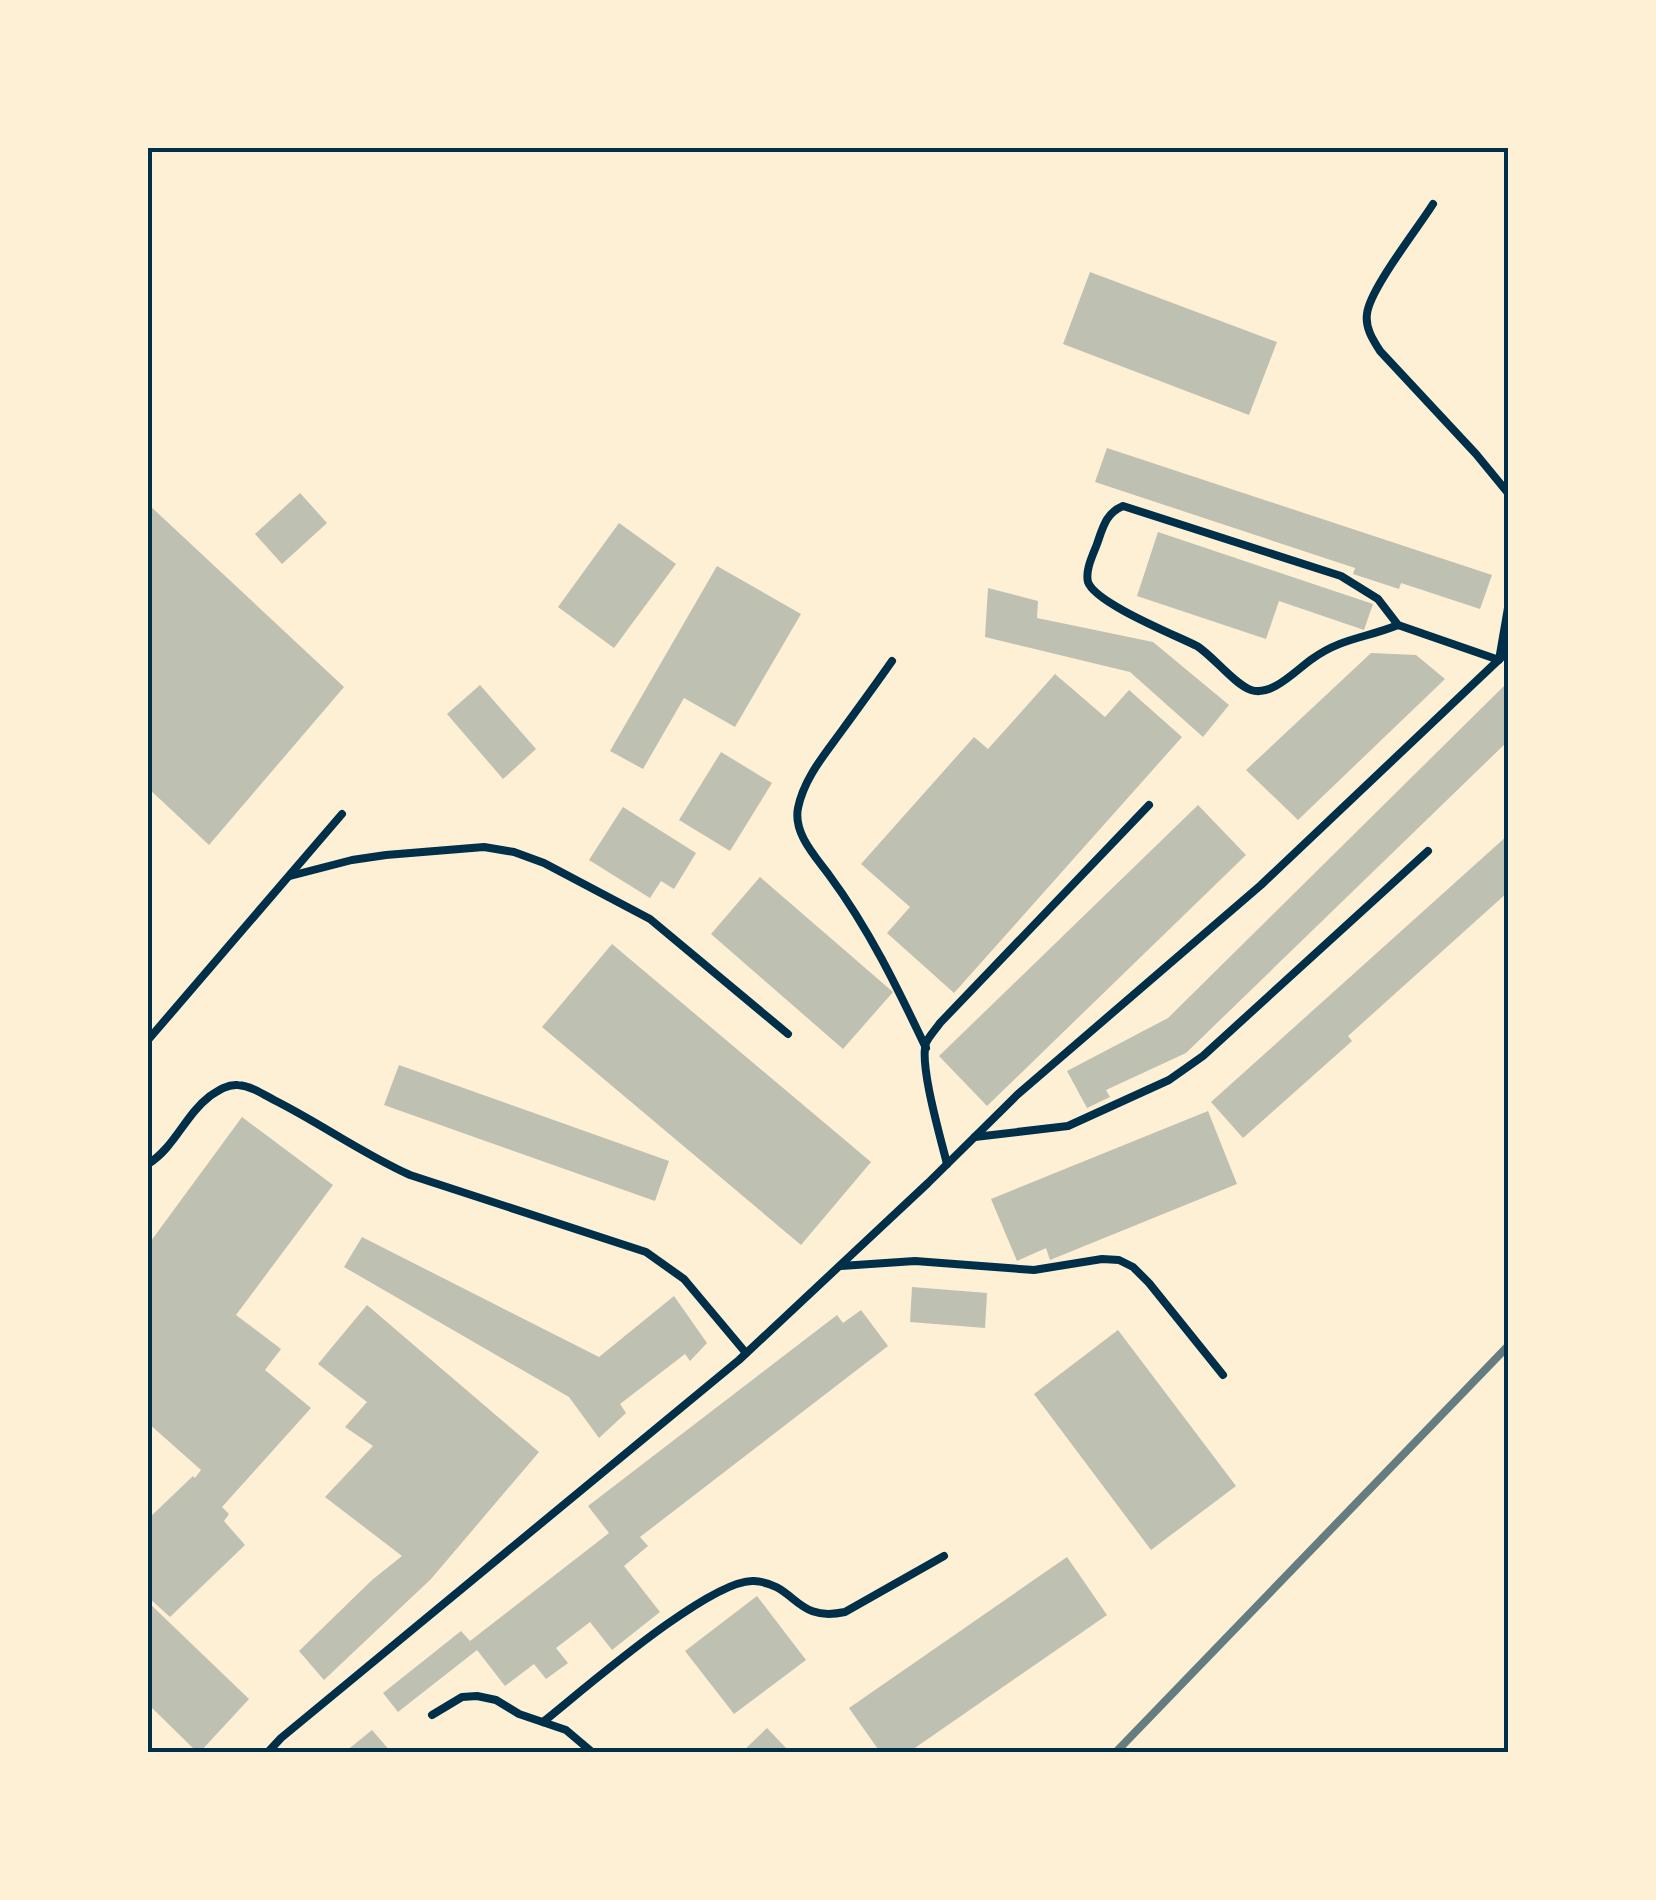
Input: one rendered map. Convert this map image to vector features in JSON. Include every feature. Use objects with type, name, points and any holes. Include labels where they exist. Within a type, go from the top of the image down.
[{"type":"lane","points":[[1433,204],[1371,299],[1366,318],[1370,336],[1508,493]]},
{"type":"lane","points":[[1398,625],[1331,646],[1272,687],[1261,692],[1248,690],[1209,653],[1104,600],[1089,584],[1088,572],[1105,522],[1113,510],[1123,506],[1342,576],[1378,599],[1398,625],[1499,660]]},
{"type":"lane","points":[[1499,660],[1508,608]]},
{"type":"lane","points":[[268,1752],[746,1353],[1046,1068],[1261,885],[1508,651]]},
{"type":"lane","points":[[892,662],[816,766],[804,788],[797,825],[852,905],[926,1048]]},
{"type":"lane","points":[[947,1164],[927,1075],[926,1042],[1149,805]]},
{"type":"lane","points":[[148,1040],[342,814]]},
{"type":"lane","points":[[290,876],[386,855],[484,847],[514,852],[544,863],[650,918],[788,1034]]},
{"type":"lane","points":[[974,1138],[1068,1126],[1169,1080],[1202,1056],[1428,851]]},
{"type":"lane","points":[[148,1164],[208,1097],[235,1084],[250,1088],[410,1175],[646,1252],[684,1280],[746,1353]]},
{"type":"lane","points":[[840,1266],[915,1261],[1034,1270],[1118,1260],[1133,1267],[1149,1283],[1223,1375]]},
{"type":"lane","points":[[542,1722],[688,1609],[723,1588],[754,1581],[775,1585],[805,1609],[830,1616],[845,1612],[944,1556]]},
{"type":"lane","points":[[432,1715],[462,1697],[496,1700],[519,1714],[566,1730],[592,1752]]},
{"type":"building","points":[[1090,272],[1277,342],[1249,415],[1063,344]]},
{"type":"building","points":[[1107,448],[1492,575],[1480,609],[1401,583],[1399,589],[1353,574],[1355,568],[1095,482]]},
{"type":"building","points":[[300,493],[327,523],[282,564],[255,534]]},
{"type":"building","points":[[148,504],[344,687],[209,845],[148,788]]},
{"type":"building","points":[[619,523],[676,564],[614,648],[558,607]]},
{"type":"building","points":[[1158,532],[1373,604],[1364,630],[1279,601],[1266,639],[1137,596]]},
{"type":"building","points":[[717,566],[801,614],[735,727],[684,698],[643,769],[610,751]]},
{"type":"building","points":[[988,588],[1038,601],[1037,618],[1153,642],[1229,705],[1203,737],[1130,672],[985,637]]},
{"type":"building","points":[[1371,653],[1416,655],[1445,679],[1298,820],[1246,770]]},
{"type":"building","points":[[1055,674],[1105,717],[1129,690],[1182,737],[954,993],[887,933],[910,907],[861,864],[974,737],[988,749]]},
{"type":"building","points":[[1506,684],[1508,741],[1186,1053],[1106,1090],[1110,1097],[1087,1108],[1067,1071],[1168,1018]]},
{"type":"building","points":[[480,685],[536,749],[503,779],[447,714]]},
{"type":"building","points":[[721,752],[772,783],[730,851],[679,820]]},
{"type":"building","points":[[1198,805],[1246,855],[987,1106],[939,1056]]},
{"type":"building","points":[[623,807],[696,853],[674,889],[661,881],[650,898],[589,860]]},
{"type":"building","points":[[1508,835],[1508,892],[1348,1036],[1352,1041],[1243,1138],[1211,1102]]},
{"type":"building","points":[[760,877],[893,992],[843,1049],[711,934]]},
{"type":"building","points":[[612,944],[871,1162],[801,1245],[542,1027]]},
{"type":"building","points":[[399,1065],[669,1161],[655,1201],[384,1105]]},
{"type":"building","points":[[1208,1111],[1237,1184],[1050,1260],[1046,1248],[1017,1261],[991,1199]]},
{"type":"building","points":[[242,1117],[333,1185],[236,1315],[281,1349],[265,1370],[311,1408],[222,1507],[229,1514],[224,1521],[245,1545],[170,1617],[148,1597],[148,1519],[201,1470],[148,1423],[148,1245]]},
{"type":"building","points":[[362,1237],[599,1357],[674,1296],[707,1343],[690,1361],[685,1354],[620,1404],[626,1413],[599,1438],[569,1397],[344,1267]]},
{"type":"building","points":[[912,1287],[987,1293],[985,1328],[910,1322]]},
{"type":"building","points":[[367,1305],[539,1452],[431,1579],[324,1680],[299,1651],[402,1556],[325,1497],[373,1446],[345,1427],[367,1402],[318,1364]]},
{"type":"building","points":[[861,1310],[888,1346],[640,1537],[648,1546],[624,1566],[660,1612],[612,1650],[590,1622],[556,1648],[568,1663],[546,1679],[534,1664],[505,1686],[477,1650],[398,1712],[383,1693],[461,1631],[470,1641],[609,1533],[588,1506],[837,1315],[843,1323]]},
{"type":"building","points":[[1118,1330],[1236,1486],[1151,1550],[1034,1394]]},
{"type":"building","points":[[1067,1557],[1107,1615],[909,1752],[880,1752],[849,1708]]},
{"type":"building","points":[[757,1596],[806,1660],[734,1714],[685,1651]]},
{"type":"building","points":[[148,1602],[249,1699],[200,1752],[148,1704]]},
{"type":"building","points":[[767,1728],[786,1748],[781,1752],[742,1752]]},
{"type":"building","points":[[372,1730],[391,1752],[345,1752]]},
{"type":"railway","points":[[1116,1752],[1508,1346]]}]
